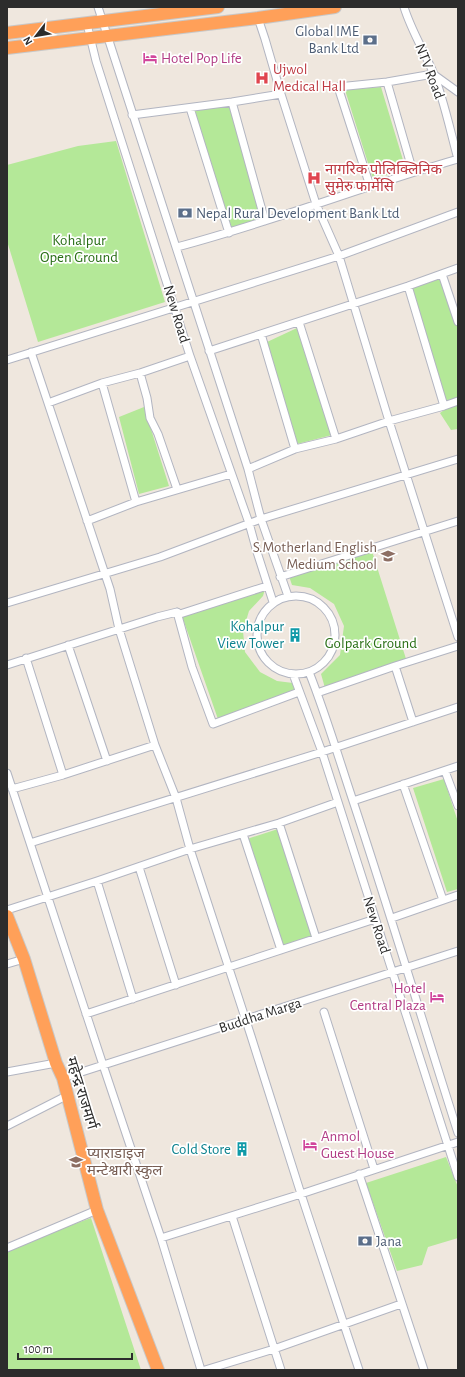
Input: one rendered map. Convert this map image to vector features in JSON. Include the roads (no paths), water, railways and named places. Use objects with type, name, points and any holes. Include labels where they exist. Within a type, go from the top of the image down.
[{"type":"highway","points":[[7,33],[218,7]]},
{"type":"highway","points":[[7,48],[258,18],[335,7]]},
{"type":"highway","name":"महेन्द्र राजमार्ग","points":[[7,916],[24,959],[56,1063],[63,1078],[97,1210],[158,1370]]},
{"type":"street","name":"New Road","points":[[98,7],[108,35],[132,116],[177,248],[248,469],[261,519],[280,577],[288,596]]},
{"type":"street","name":"NTV Road","points":[[404,7],[433,74],[458,159]]},
{"type":"street","points":[[258,18],[266,39],[281,94],[316,204],[339,256],[389,421],[458,637]]},
{"type":"street","name":"New Road","points":[[87,24],[96,61],[176,308],[190,356],[249,523],[273,602]]},
{"type":"street","points":[[370,186],[338,87],[387,82],[433,74],[458,92]]},
{"type":"street","points":[[387,82],[413,172]]},
{"type":"street","points":[[132,116],[281,94]]},
{"type":"street","points":[[232,102],[265,222]]},
{"type":"street","points":[[190,108],[229,233]]},
{"type":"street","points":[[177,248],[265,222],[370,186],[458,159]]},
{"type":"street","points":[[7,360],[339,256],[458,212]]},
{"type":"street","points":[[209,351],[408,286],[458,268]]},
{"type":"street","points":[[442,274],[458,322]]},
{"type":"street","points":[[408,286],[444,406]]},
{"type":"street","points":[[299,322],[336,439]]},
{"type":"street","points":[[261,334],[295,449]]},
{"type":"street","points":[[31,352],[110,589],[119,629],[155,745],[176,798],[190,849],[359,1370]]},
{"type":"street","points":[[48,404],[102,383],[140,373],[190,356]]},
{"type":"street","points":[[140,373],[147,398],[150,418],[158,434],[177,489]]},
{"type":"street","points":[[102,383],[136,502]]},
{"type":"street","points":[[248,469],[295,449],[336,439],[389,421],[458,401]]},
{"type":"street","points":[[7,603],[160,557],[261,519],[458,459]]},
{"type":"street","points":[[87,521],[136,502],[231,474]]},
{"type":"street","points":[[280,577],[458,520]]},
{"type":"street","points":[[7,665],[119,629],[177,612],[180,614],[267,586]]},
{"type":"street","points":[[288,596],[303,596],[311,598],[324,607],[332,620],[335,636],[332,651],[323,664],[309,672],[293,674],[283,672],[273,667],[265,659],[257,640],[257,629],[265,610],[273,602],[288,596]]},
{"type":"street","points":[[177,612],[192,667],[213,724],[299,692]]},
{"type":"street","points":[[68,645],[107,760]]},
{"type":"street","points":[[317,693],[458,646]]},
{"type":"street","points":[[26,658],[63,775]]},
{"type":"street","points":[[395,666],[413,722]]},
{"type":"street","name":"New Road","points":[[309,672],[336,747],[392,918],[406,968],[458,1133]]},
{"type":"street","name":"New Road","points":[[293,674],[322,752],[458,1177]]},
{"type":"street","points":[[30,844],[322,752],[458,707]]},
{"type":"street","points":[[12,789],[63,775],[155,745]]},
{"type":"street","points":[[353,801],[458,766]]},
{"type":"street","points":[[445,771],[458,806]]},
{"type":"street","points":[[7,773],[102,1065],[161,1238],[201,1370]]},
{"type":"street","points":[[403,784],[443,900]]},
{"type":"street","points":[[7,910],[98,881],[190,849],[279,823],[338,802]]},
{"type":"street","points":[[279,823],[316,938]]},
{"type":"street","points":[[243,834],[281,950]]},
{"type":"street","points":[[139,867],[176,985]]},
{"type":"street","points":[[98,881],[133,999]]},
{"type":"street","points":[[392,918],[458,895]]},
{"type":"street","points":[[86,1014],[375,919]]},
{"type":"street","name":"Buddha Marga","points":[[63,1078],[458,951]]},
{"type":"street","points":[[7,964],[24,959]]},
{"type":"street","points":[[324,1012],[374,1169]]},
{"type":"street","points":[[7,1072],[56,1063]]},
{"type":"street","points":[[7,1126],[68,1095]]},
{"type":"street","points":[[161,1238],[458,1142]]},
{"type":"street","points":[[359,1174],[424,1370]]},
{"type":"street","points":[[7,1248],[97,1210]]},
{"type":"street","points":[[232,1216],[281,1370]]},
{"type":"street","points":[[205,1370],[274,1349],[401,1304]]},
{"type":"place","name":"Global IME Bank Ltd","points":[[370,40]]},
{"type":"place","name":"Hotel Pop Life","points":[[150,58]]},
{"type":"place","name":"Ujwol Medical Hall","points":[[262,78]]},
{"type":"place","name":"नागरिक पोलिक्लिनिक सुमेरु फार्मेसि","points":[[314,178]]},
{"type":"place","name":"Nepal Rural Development Bank Ltd","points":[[185,213]]},
{"type":"place","name":"S.Motherland English Medium School","points":[[388,556]]},
{"type":"place","name":"Kohalpur View Tower","points":[[295,635]]},
{"type":"place","name":"Hotel Central Plaza","points":[[437,997]]},
{"type":"place","name":"Anmol Guest House","points":[[310,1145]]},
{"type":"place","name":"Cold Store","points":[[242,1149]]},
{"type":"place","name":"प्याराडाइज मन्टेश्वारी स्कुल","points":[[76,1162]]},
{"type":"place","name":"Jana","points":[[365,1241]]},
{"type":"park label","name":"Kohalpur Open Ground","points":[[79,248]]},
{"type":"park label","name":"Golpark Ground","points":[[371,643]]}]
